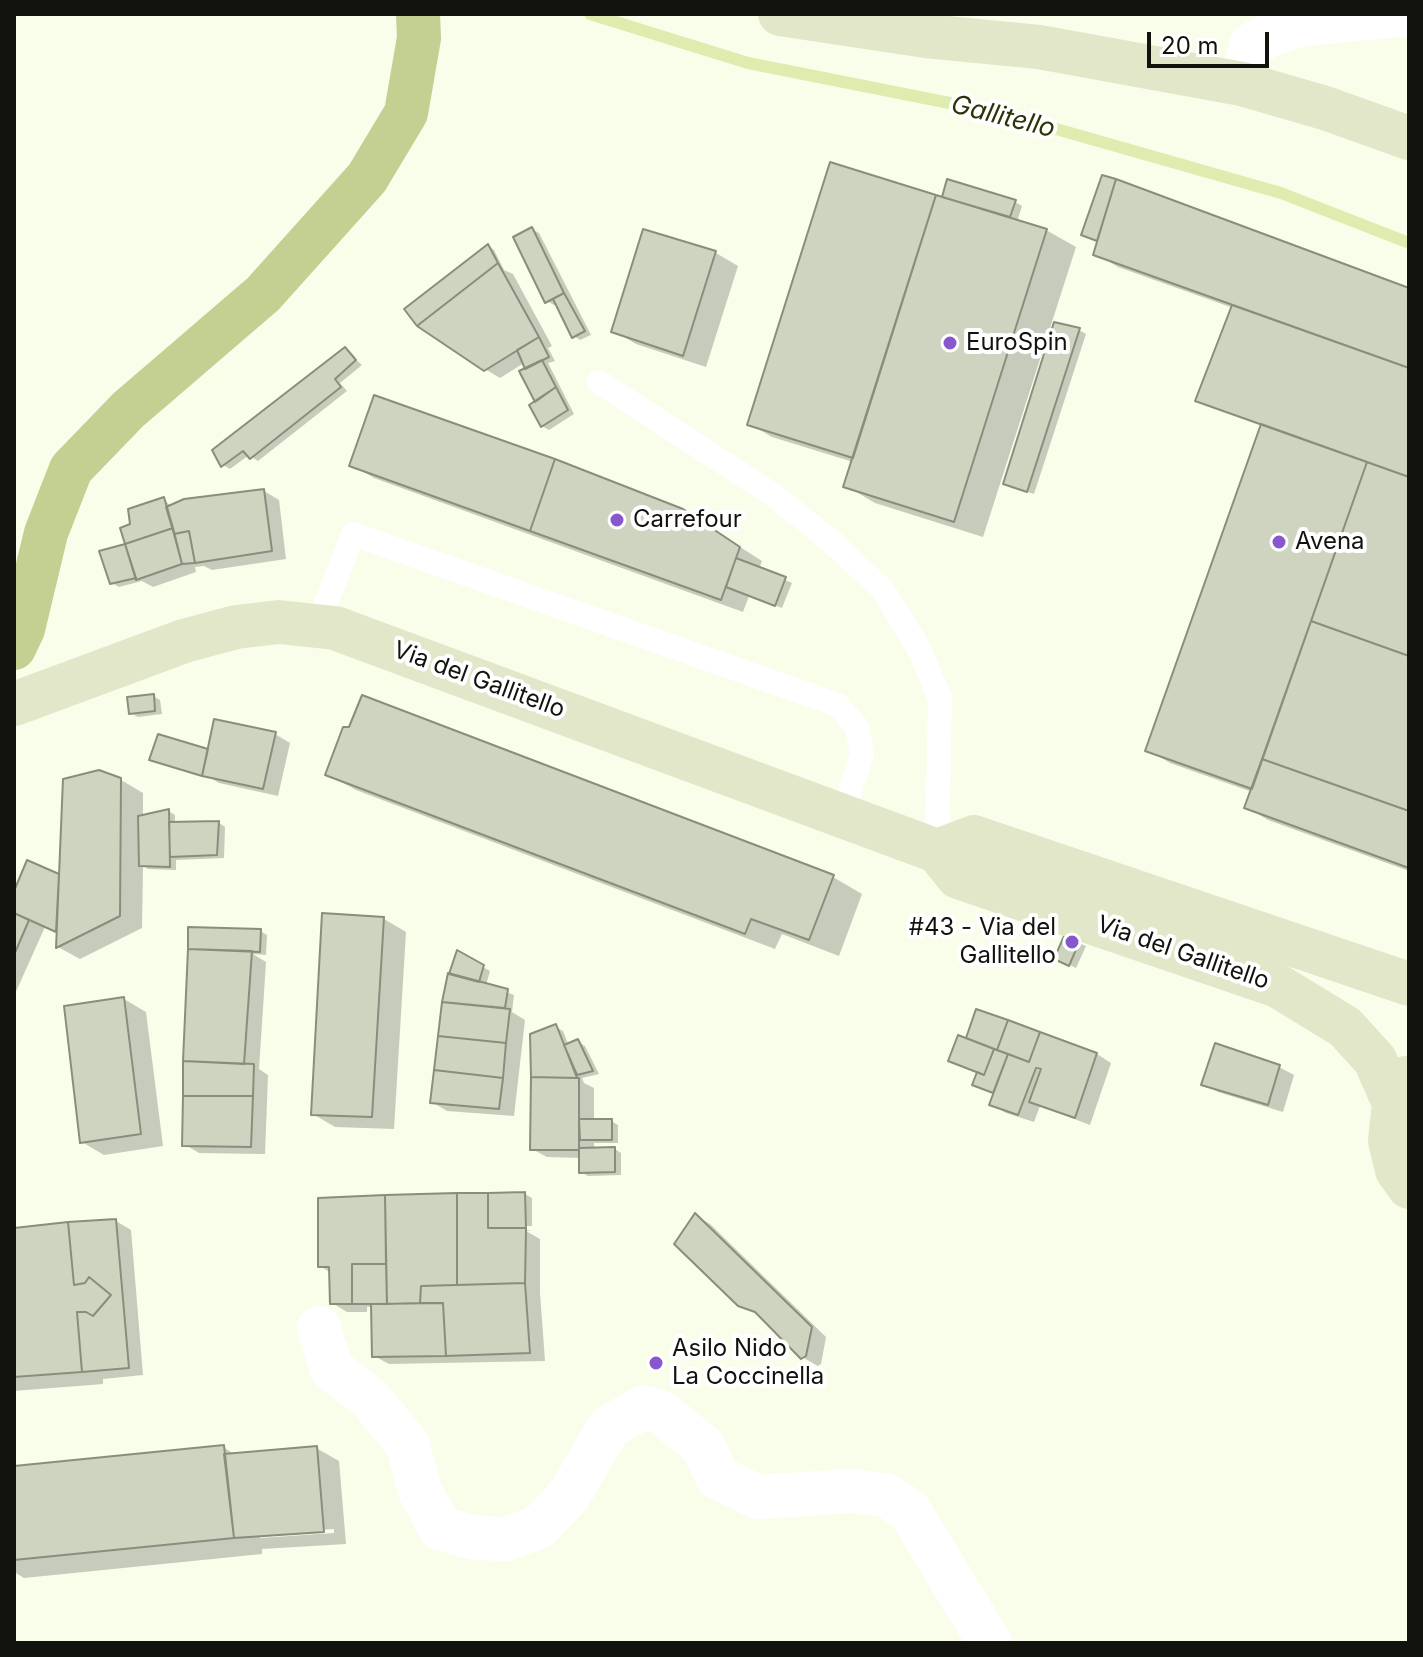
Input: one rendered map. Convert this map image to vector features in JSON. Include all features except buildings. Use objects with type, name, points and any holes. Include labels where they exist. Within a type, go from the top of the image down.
[{"type":"main road","points":[[14,648],[23,629],[46,533],[71,469],[128,410],[263,294],[367,178],[406,113],[418,26]]},
{"type":"street","points":[[780,14],[927,25],[1242,84],[1325,108],[1409,138]]},
{"type":"street","points":[[1242,84],[1251,45],[1271,34],[1302,24],[1409,14]]},
{"type":"street","name":"Via del Gallitello","points":[[14,704],[184,641],[236,627],[279,622],[335,628],[389,646],[937,851],[958,877],[1278,986],[1345,1027],[1401,1088],[1390,1141],[1397,1170],[1409,1187]]},
{"type":"street","name":"Via del Gallitello","points":[[937,851],[974,837],[1409,984]]},
{"type":"street","points":[[319,1328],[331,1368],[370,1399],[407,1443],[420,1491],[440,1528],[475,1538],[505,1539],[539,1527],[570,1494],[609,1427],[644,1407],[661,1412],[704,1447],[717,1477],[758,1497],[851,1491],[885,1495],[909,1510],[990,1643]]},
{"type":"lane","points":[[599,382],[772,494],[832,542],[883,590],[918,647],[940,698],[937,851]]},
{"type":"lane","points":[[317,626],[353,534],[838,705],[857,727],[862,754],[842,816]]},
{"type":"waterway","name":"Gallitello","points":[[590,14],[748,63],[1000,113],[1281,193],[1409,243]]},
{"type":"place","name":"EuroSpin","points":[[950,343]]},
{"type":"place","name":"Carrefour","points":[[617,520]]},
{"type":"place","name":"Avena","points":[[1279,542]]},
{"type":"place","name":"#43 - Via del Gallitello","points":[[1072,942]]},
{"type":"place","name":"Asilo Nido La Coccinella","points":[[656,1363]]}]
